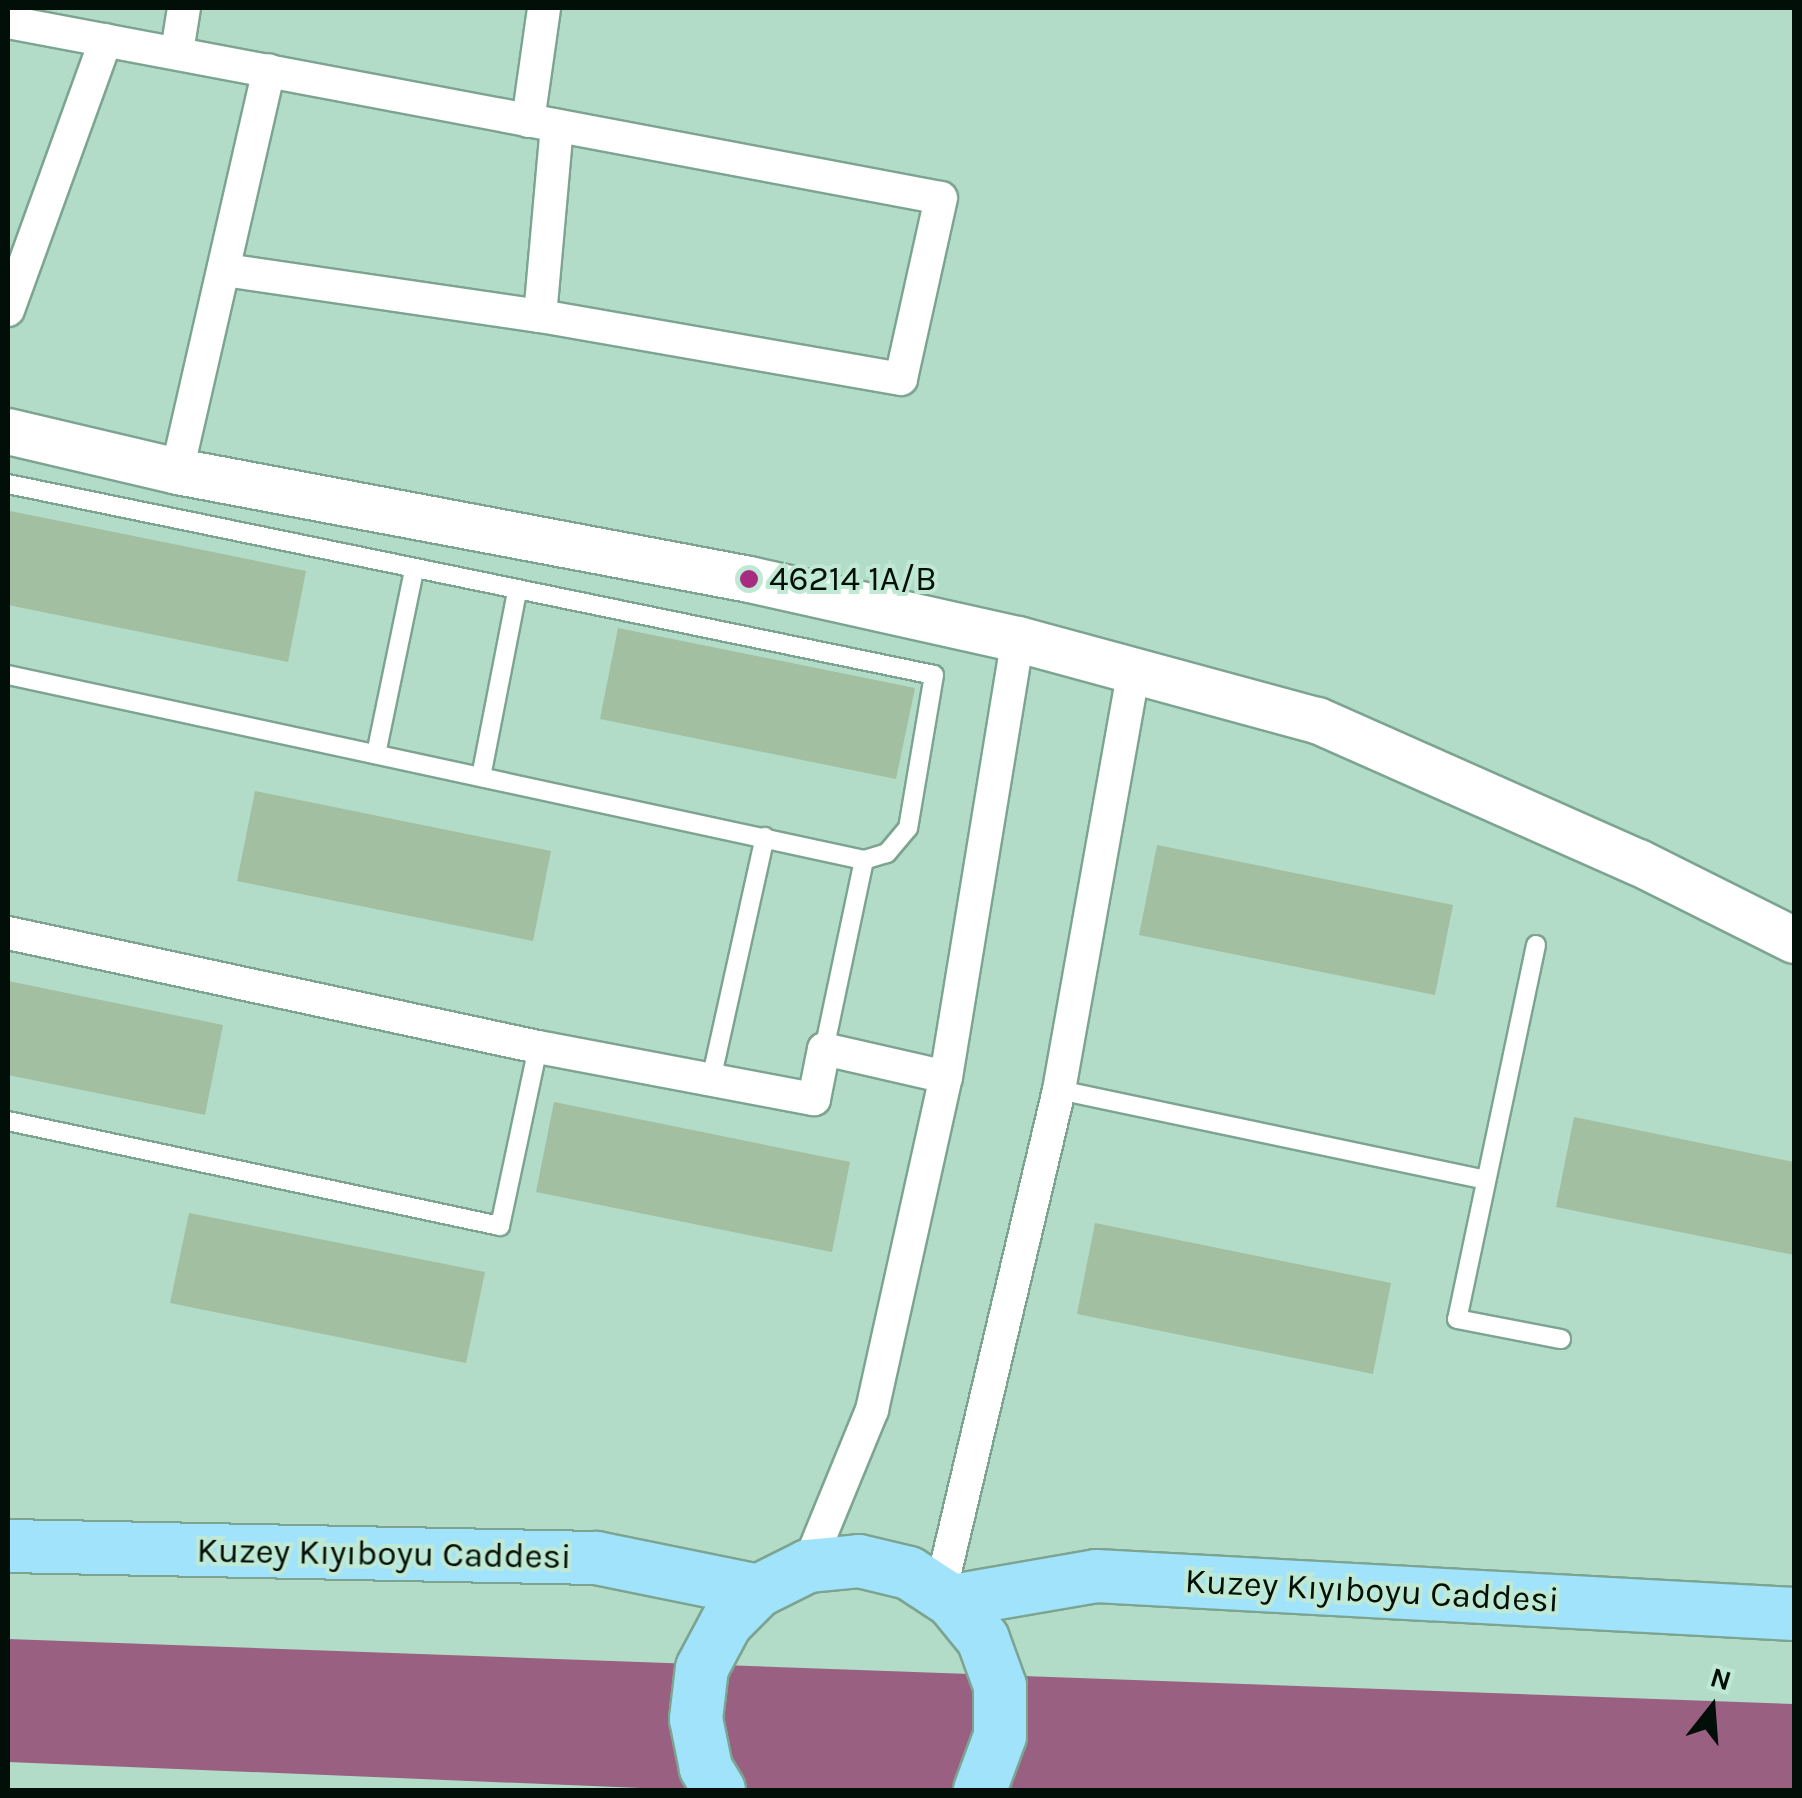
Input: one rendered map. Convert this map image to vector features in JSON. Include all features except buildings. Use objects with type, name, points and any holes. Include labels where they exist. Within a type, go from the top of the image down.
[{"type":"main road","points":[[8,432],[177,471],[749,579],[1018,639],[1316,720],[1638,862],[1794,940]]},
{"type":"main road","name":"Kuzey Kıyıboyu Caddesi","points":[[8,1546],[596,1558],[758,1591]]},
{"type":"main road","points":[[720,1790],[706,1768],[696,1719],[702,1668],[726,1623],[758,1591],[808,1566],[859,1561],[909,1573],[946,1597],[983,1639],[1000,1686],[1000,1736],[980,1790]]},
{"type":"main road","name":"Kuzey Kıyıboyu Caddesi","points":[[946,1597],[1096,1576],[1794,1614]]},
{"type":"street","points":[[177,52],[184,8]]},
{"type":"street","points":[[540,316],[544,8]]},
{"type":"street","points":[[8,22],[941,198],[900,379],[540,316],[226,270]]},
{"type":"street","points":[[8,310],[106,40]]},
{"type":"street","points":[[177,471],[269,70]]},
{"type":"street","points":[[808,1566],[872,1410],[946,1077],[1018,639]]},
{"type":"street","points":[[946,1597],[1059,1090],[1134,669]]},
{"type":"street","points":[[8,934],[538,1047],[814,1099],[824,1049],[946,1077]]},
{"type":"lane","points":[[8,484],[934,675],[908,828],[887,853],[864,860],[8,676]]},
{"type":"lane","points":[[376,754],[414,570]]},
{"type":"lane","points":[[481,776],[518,591]]},
{"type":"lane","points":[[711,1080],[766,837]]},
{"type":"lane","points":[[824,1049],[864,860]]},
{"type":"lane","points":[[1536,945],[1456,1319],[1561,1339]]},
{"type":"lane","points":[[8,1121],[500,1226],[538,1047]]},
{"type":"lane","points":[[1059,1090],[1485,1180]]},
{"type":"shaded area","points":[[8,1639],[1794,1704],[1794,1790],[689,1790],[8,1762]]},
{"type":"waterway","points":[[800,1731],[918,1734]]},
{"type":"place","name":"46214 1A/B","points":[[749,579]]}]
